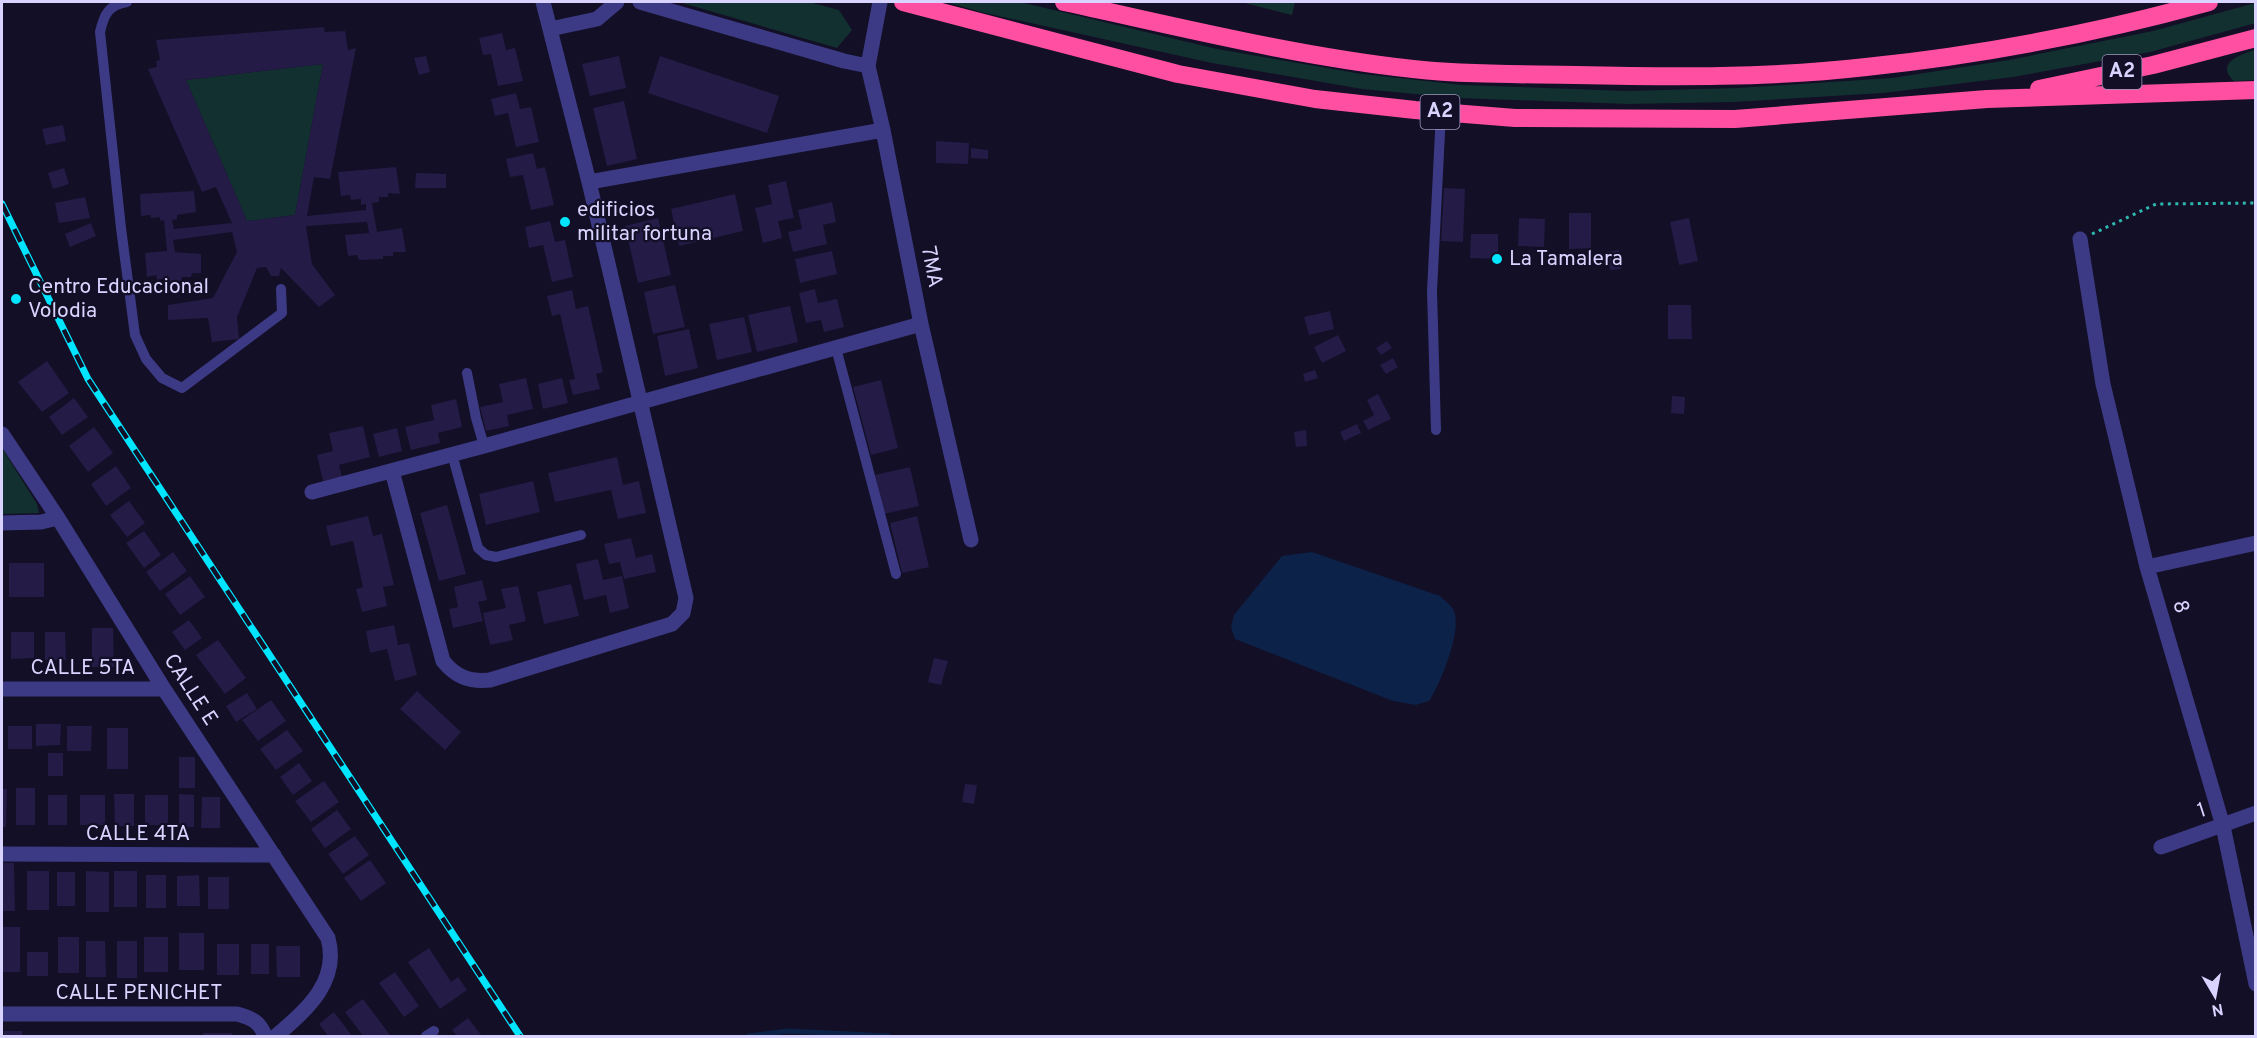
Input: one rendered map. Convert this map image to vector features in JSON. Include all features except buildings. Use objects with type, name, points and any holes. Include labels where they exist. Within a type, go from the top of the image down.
[{"type":"highway","name":"A2","points":[[903,2],[1178,74],[1315,99],[1515,118],[1735,119],[1987,99],[2153,65],[2256,38]]},
{"type":"highway","name":"A2","points":[[1064,2],[1312,55],[1415,69],[1623,76],[1736,76],[1864,68],[1991,51],[2139,21],[2209,2]]},
{"type":"highway","points":[[1987,99],[2256,90]]},
{"type":"street","points":[[392,471],[443,661],[462,678],[476,681],[490,680],[672,624],[683,613],[686,598],[589,182],[543,2]]},
{"type":"street","points":[[550,29],[597,19],[617,2]]},
{"type":"street","points":[[640,2],[844,62],[868,66]]},
{"type":"street","name":"7MA","points":[[880,2],[868,66],[883,130],[921,324],[971,540]]},
{"type":"street","points":[[589,182],[883,130]]},
{"type":"street","name":"8","points":[[2080,239],[2103,384],[2147,567],[2223,826],[2255,982]]},
{"type":"street","points":[[312,492],[921,324]]},
{"type":"street","name":"CALLE E","points":[[2,434],[58,518],[164,689],[328,938],[331,949],[330,971],[310,1003],[276,1036]]},
{"type":"street","points":[[2,523],[41,522],[58,518]]},
{"type":"street","points":[[2147,567],[2256,543]]},
{"type":"street","name":"CALLE 5TA","points":[[2,689],[164,689]]},
{"type":"street","name":"1","points":[[2161,846],[2256,813]]},
{"type":"street","name":"CALLE 4TA","points":[[2,854],[274,855]]},
{"type":"street","name":"CALLE PENICHET","points":[[2,1014],[237,1014],[255,1020],[265,1036]]},
{"type":"lane","points":[[127,2],[116,3],[105,14],[100,32],[135,335],[146,359],[162,378],[182,388],[282,313],[280,289]]},
{"type":"lane","points":[[1436,430],[1432,291],[1442,112]]},
{"type":"lane","points":[[836,348],[896,574]]},
{"type":"lane","points":[[467,373],[484,446]]},
{"type":"lane","points":[[452,454],[478,548],[486,555],[496,557],[581,535]]},
{"type":"path","points":[[2080,239],[2156,204],[2256,203]]},
{"type":"green space","points":[[679,2],[809,2],[839,10],[852,30],[837,48]]},
{"type":"green space","points":[[946,2],[1020,2],[1217,49],[1362,74],[1462,85],[1627,91],[1738,88],[1892,78],[2009,60],[2153,31],[2255,3],[2256,23],[2150,52],[2013,77],[1883,93],[1733,102],[1628,104],[1458,98],[1362,89],[1212,63],[985,13]]},
{"type":"green space","points":[[1241,2],[1295,2],[1292,15]]},
{"type":"green space","points":[[2255,50],[2255,80],[2234,81],[2229,75],[2228,64],[2237,57]]},
{"type":"green space","points":[[323,64],[295,215],[247,221],[186,80]]},
{"type":"green space","points":[[2,448],[37,504],[39,513],[2,514]]},
{"type":"water","points":[[1312,552],[1440,596],[1452,607],[1456,617],[1453,642],[1439,683],[1429,701],[1416,705],[1393,701],[1235,639],[1231,627],[1234,615],[1282,556]]},
{"type":"waterway","points":[[748,1036],[788,1031],[889,1036]]},
{"type":"railway","points":[[2,204],[88,379],[520,1036]]},
{"type":"place","name":"edificios militar fortuna","points":[[565,222]]},
{"type":"place","name":"La Tamalera","points":[[1497,259]]},
{"type":"place","name":"Centro Educacional Volodia","points":[[16,299]]}]
